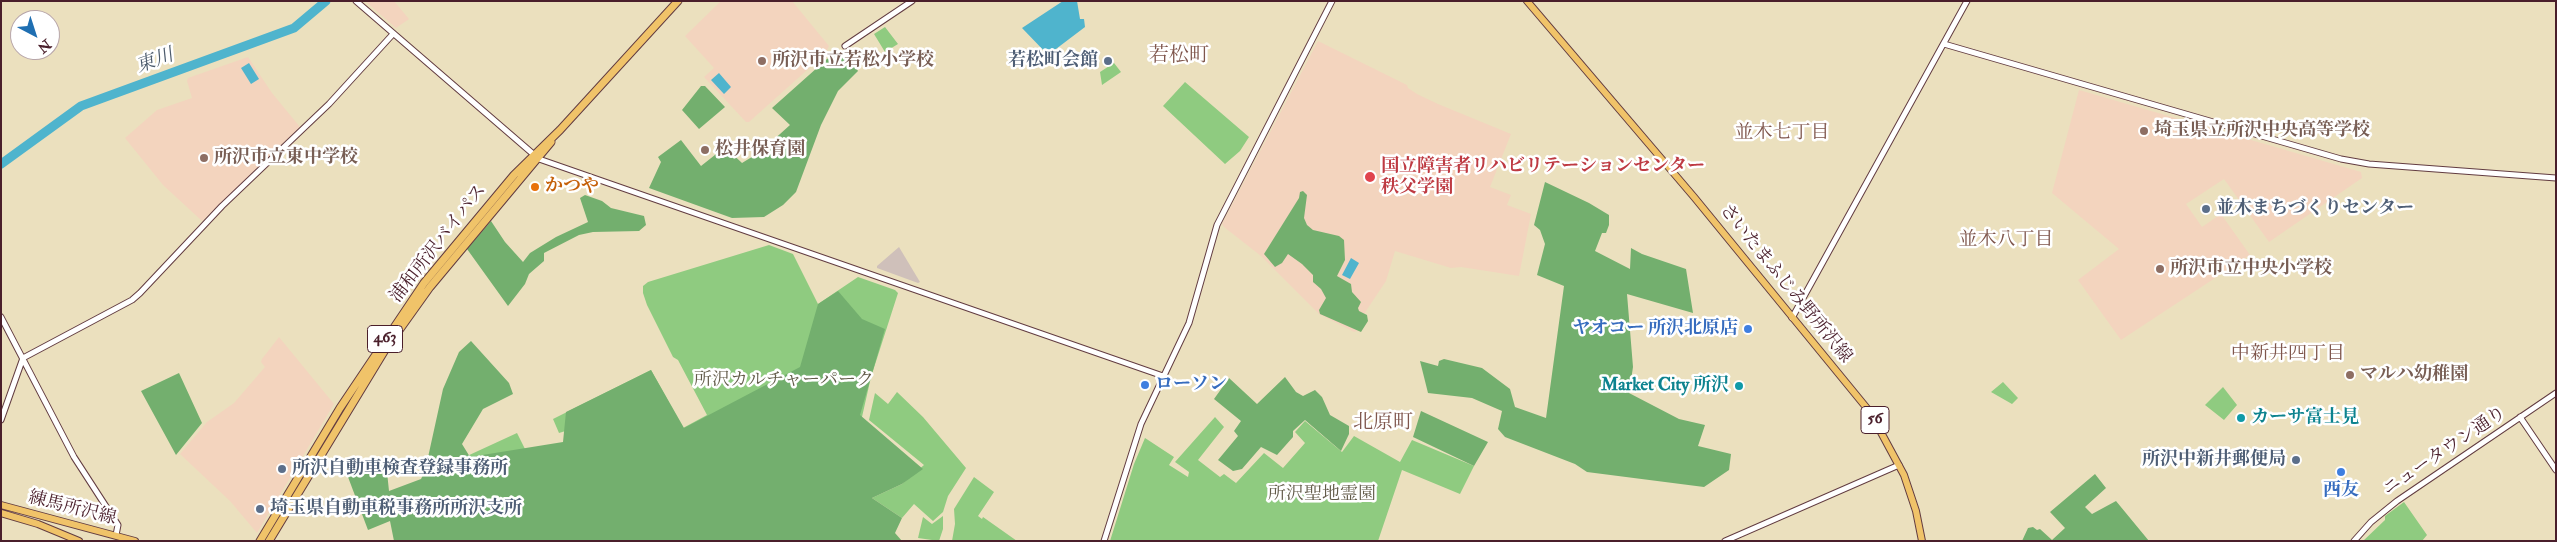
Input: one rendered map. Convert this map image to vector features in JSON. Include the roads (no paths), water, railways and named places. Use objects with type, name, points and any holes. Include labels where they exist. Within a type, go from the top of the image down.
[{"type":"highway","name":"浦和所沢バイパス","points":[[260,541],[345,400],[424,283],[466,231],[678,1]]},
{"type":"highway","name":"浦和所沢バイパス","points":[[269,541],[385,350],[430,287],[536,156]]},
{"type":"main road","name":"さいたまふじみ野所沢線","points":[[1527,1],[1694,196],[1870,412],[1900,465],[1912,495],[1922,541]]},
{"type":"main road","name":"練馬所沢線","points":[[1,505],[135,541]]},
{"type":"main road","name":"練馬所沢線","points":[[1,513],[38,524],[79,541]]},
{"type":"street","points":[[356,1],[536,156],[1163,376]]},
{"type":"street","points":[[845,46],[912,1]]},
{"type":"street","points":[[1104,541],[1129,457],[1163,376],[1189,323],[1217,225],[1332,1]]},
{"type":"street","points":[[1792,318],[1967,1]]},
{"type":"street","points":[[1,420],[22,358],[132,300],[222,206],[329,104],[393,34]]},
{"type":"street","points":[[1944,44],[2341,159],[2369,164],[2556,178]]},
{"type":"street","points":[[1,317],[74,457],[118,525],[116,536]]},
{"type":"street","name":"ニュータウン通り","points":[[2354,541],[2371,522],[2397,501],[2556,393]]},
{"type":"street","points":[[2520,417],[2556,470]]},
{"type":"street","points":[[1725,541],[1900,465]]},
{"type":"water","points":[[1063,1],[1077,1],[1080,19],[1084,19],[1085,27],[1048,55],[1022,28]]},
{"type":"water","points":[[249,63],[259,79],[251,84],[241,68]]},
{"type":"water","points":[[719,73],[731,87],[724,94],[711,80]]},
{"type":"water","points":[[1351,258],[1359,263],[1350,279],[1342,275]]},
{"type":"waterway","name":"東川","points":[[1,164],[81,106],[294,28],[326,1]]},
{"type":"place","name":"所沢市立若松小学校","points":[[762,61]]},
{"type":"place","name":"若松町会館","points":[[1108,61]]},
{"type":"place","name":"埼玉県立所沢中央高等学校","points":[[2144,131]]},
{"type":"place","name":"松井保育園","points":[[705,150]]},
{"type":"place","name":"所沢市立東中学校","points":[[204,158]]},
{"type":"place","name":"国立障害者リハビリテーションセンター 秩父学園","points":[[1370,177]]},
{"type":"place","name":"かつや","points":[[535,187]]},
{"type":"place","name":"並木まちづくりセンター","points":[[2206,209]]},
{"type":"place","name":"所沢市立中央小学校","points":[[2160,269]]},
{"type":"place","name":"ヤオコー 所沢北原店","points":[[1748,329]]},
{"type":"place","name":"マルハ幼稚園","points":[[2350,375]]},
{"type":"place","name":"ローソン","points":[[1145,385]]},
{"type":"place","name":"Market City 所沢","points":[[1739,386]]},
{"type":"place","name":"カーサ富士見","points":[[2241,418]]},
{"type":"place","name":"所沢中新井郵便局","points":[[2296,460]]},
{"type":"place","name":"所沢自動車検査登録事務所","points":[[282,469]]},
{"type":"place","name":"西友","points":[[2341,472]]},
{"type":"place","name":"埼玉県自動車税事務所所沢支所","points":[[260,509]]},
{"type":"district","name":"若松町","points":[[1179,57]]},
{"type":"district","name":"並木七丁目","points":[[1782,134]]},
{"type":"district","name":"並木八丁目","points":[[2006,241]]},
{"type":"district","name":"中新井四丁目","points":[[2288,355]]},
{"type":"district","name":"北原町","points":[[1383,424]]},
{"type":"park label","name":"所沢カルチャーパーク","points":[[784,381]]},
{"type":"park label","name":"所沢聖地霊園","points":[[1322,495]]}]
